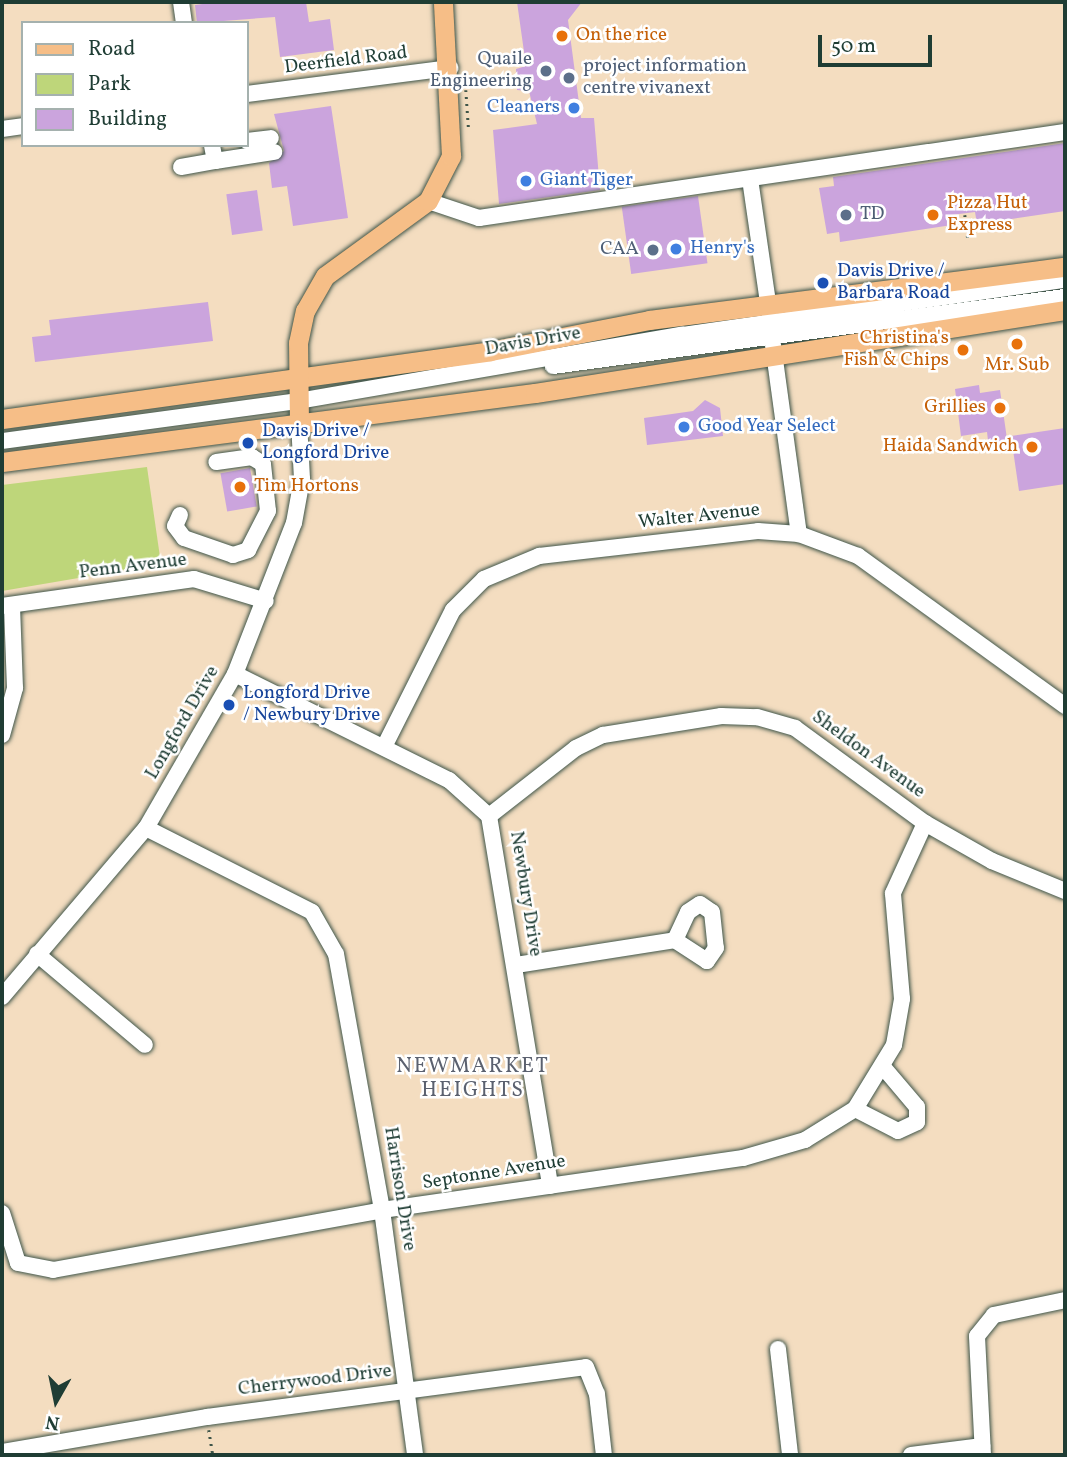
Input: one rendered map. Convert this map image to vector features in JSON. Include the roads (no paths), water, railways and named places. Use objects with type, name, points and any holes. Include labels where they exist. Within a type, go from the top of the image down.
[{"type":"main road","points":[[299,422],[295,375],[305,311],[325,276],[428,201],[451,156],[450,68],[443,2]]},
{"type":"main road","name":"Davis Drive","points":[[2,462],[299,422],[771,330],[1065,267]]},
{"type":"main road","name":"Davis Drive","points":[[2,419],[295,375],[771,330],[1065,310]]},
{"type":"street","points":[[181,2],[184,21]]},
{"type":"street","name":"Deerfield Road","points":[[248,94],[450,68]]},
{"type":"street","points":[[2,129],[21,126]]},
{"type":"street","points":[[428,201],[479,218],[1065,132]]},
{"type":"street","points":[[181,167],[213,153],[272,145],[248,141]]},
{"type":"street","points":[[750,179],[799,534]]},
{"type":"street","points":[[2,441],[298,401],[519,367],[592,364],[771,330],[1065,280]]},
{"type":"street","points":[[771,330],[1065,297]]},
{"type":"street","name":"Longford Drive","points":[[2,997],[37,954],[89,903],[146,828],[235,674],[266,601],[299,501],[299,422]]},
{"type":"street","points":[[180,515],[175,526],[184,538],[233,555],[248,550],[269,508],[263,464],[251,457],[216,462]]},
{"type":"street","name":"Walter Avenue","points":[[385,744],[453,610],[484,579],[539,556],[758,531],[799,534],[858,556],[1063,699]]},
{"type":"street","name":"Penn Avenue","points":[[7,606],[194,579],[266,601]]},
{"type":"street","points":[[2,735],[15,688],[7,606]]},
{"type":"street","name":"Newbury Drive","points":[[235,674],[385,744],[449,780],[489,816],[516,965],[550,1186]]},
{"type":"street","name":"Sheldon Avenue","points":[[489,816],[576,748],[603,735],[740,715],[795,728],[925,823],[1065,891]]},
{"type":"street","name":"Septonne Avenue","points":[[2,1213],[18,1263],[53,1270],[382,1210],[782,1148],[855,1109],[884,1068],[902,999],[893,893],[925,823]]},
{"type":"street","name":"Harrison Drive","points":[[146,828],[312,912],[336,954],[382,1210],[415,1455]]},
{"type":"street","points":[[705,905],[716,948],[708,969],[675,940],[688,912],[705,905]]},
{"type":"street","points":[[516,965],[675,940]]},
{"type":"street","points":[[37,954],[145,1045]]},
{"type":"street","points":[[855,1109],[898,1131],[917,1122],[917,1107],[884,1068]]},
{"type":"street","points":[[911,1455],[983,1451],[977,1336],[994,1315],[1065,1300]]},
{"type":"street","points":[[778,1349],[790,1455]]},
{"type":"street","name":"Cherrywood Drive","points":[[2,1452],[41,1451],[207,1417],[586,1367],[597,1394],[604,1455]]},
{"type":"place","name":"On the rice","points":[[562,36]]},
{"type":"place","name":"Quaile Engineering","points":[[546,71]]},
{"type":"place","name":"project information centre vivanext","points":[[569,78]]},
{"type":"place","name":"Cleaners","points":[[574,108]]},
{"type":"place","name":"Giant Tiger","points":[[526,181]]},
{"type":"place","name":"TD","points":[[846,215]]},
{"type":"place","name":"Pizza Hut Express","points":[[933,215]]},
{"type":"place","name":"Henry's","points":[[676,249]]},
{"type":"place","name":"CAA","points":[[653,250]]},
{"type":"place","name":"Davis Drive / Barbara Road","points":[[823,283]]},
{"type":"place","name":"Mr. Sub","points":[[1017,344]]},
{"type":"place","name":"Christina's Fish & Chips","points":[[963,350]]},
{"type":"place","name":"Grillies","points":[[1000,408]]},
{"type":"place","name":"Good Year Select","points":[[684,427]]},
{"type":"place","name":"Davis Drive / Longford Drive","points":[[248,443]]},
{"type":"place","name":"Haida Sandwich","points":[[1032,447]]},
{"type":"place","name":"Tim Hortons","points":[[240,487]]},
{"type":"place","name":"Longford Drive / Newbury Drive","points":[[229,705]]},
{"type":"district","name":"NEWMARKET HEIGHTS","points":[[473,1079]]}]
